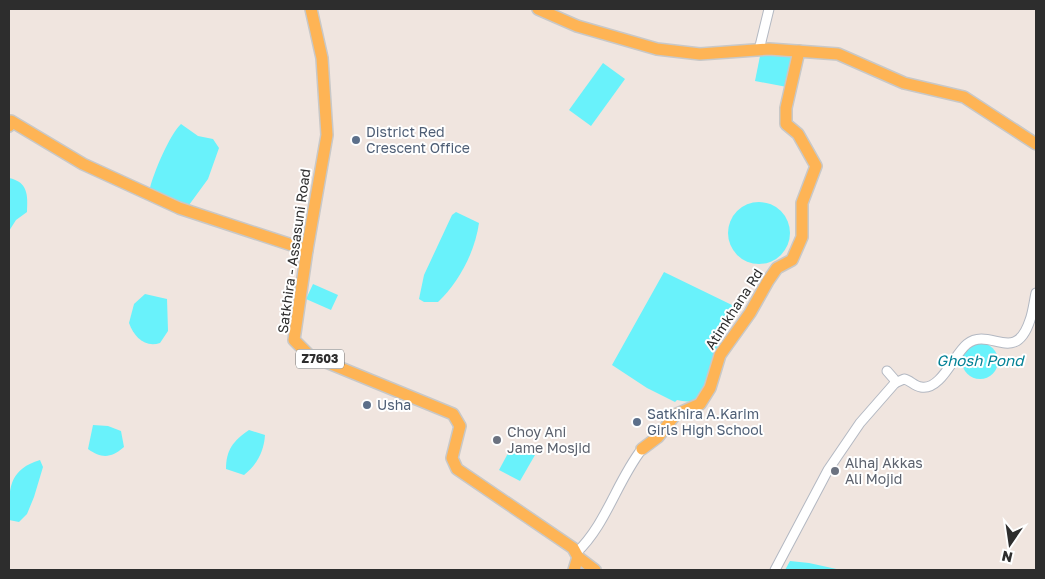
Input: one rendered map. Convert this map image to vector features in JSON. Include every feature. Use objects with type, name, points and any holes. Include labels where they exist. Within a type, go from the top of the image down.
[{"type":"main road","name":"Satkhira - Assasuni Road","points":[[311,9],[322,58],[327,135],[306,250],[294,340],[309,355],[452,414],[460,426],[452,458],[457,469],[573,548],[577,555]]},
{"type":"main road","points":[[538,9],[577,26],[657,50],[700,54],[759,50],[838,54],[904,83],[964,97],[1036,144]]},
{"type":"main road","name":"Atimkhana Rd","points":[[642,449],[658,437],[675,415],[700,404],[710,388],[720,355],[750,313],[777,268],[792,260],[802,237],[802,203],[816,166],[798,134],[786,124],[786,108],[798,51]]},
{"type":"main road","points":[[9,126],[11,121],[83,164],[179,208],[306,250]]},
{"type":"main road","points":[[574,570],[577,555]]},
{"type":"main road","points":[[577,555],[594,570]]},
{"type":"street","points":[[759,50],[769,9]]},
{"type":"street","points":[[776,570],[828,470],[860,423],[895,383],[900,383],[904,379],[921,387],[931,386],[941,378],[968,343],[984,338],[1004,344],[1013,342],[1022,336],[1026,328],[1036,294]]},
{"type":"street","points":[[887,371],[895,383]]},
{"type":"street","name":"Atimkhana Rd","points":[[577,555],[590,537],[626,471],[642,449]]},
{"type":"water","points":[[769,53],[793,57],[787,87],[755,81],[760,56]]},
{"type":"water","points":[[603,63],[625,79],[591,126],[569,110]]},
{"type":"water","points":[[181,124],[198,136],[213,139],[219,148],[208,179],[189,205],[173,201],[150,188],[163,154],[172,136]]},
{"type":"water","points":[[9,178],[23,186],[27,195],[27,212],[16,220],[9,231]]},
{"type":"water","points":[[759,202],[776,207],[781,211],[785,216],[790,233],[785,250],[781,255],[776,259],[759,264],[742,259],[737,255],[733,250],[728,233],[733,216],[737,211],[742,207]]},
{"type":"water","points":[[456,212],[479,223],[474,245],[465,266],[446,294],[438,302],[424,302],[419,299],[424,275],[452,215]]},
{"type":"water","points":[[664,272],[734,306],[719,334],[720,346],[701,396],[692,401],[677,400],[675,402],[647,388],[612,365]]},
{"type":"water","points":[[313,284],[338,295],[331,310],[306,299]]},
{"type":"water","points":[[145,294],[167,299],[168,331],[160,343],[145,343],[137,337],[129,323],[134,304]]},
{"type":"water","name":"Ghosh Pond","points":[[980,343],[987,344],[993,348],[997,354],[997,368],[993,374],[987,378],[980,379],[973,378],[967,374],[963,368],[962,361],[963,354],[967,348],[973,344]]},
{"type":"water","points":[[93,425],[108,426],[121,431],[124,447],[106,456],[88,449]]},
{"type":"water","points":[[249,430],[265,435],[259,457],[253,467],[244,475],[226,469],[229,451],[239,438]]},
{"type":"water","points":[[513,444],[535,455],[520,481],[499,470]]},
{"type":"water","points":[[40,460],[43,467],[27,514],[19,522],[9,520],[9,500],[12,483],[21,470],[29,464]]},
{"type":"water","points":[[790,561],[809,563],[841,570],[785,570]]},
{"type":"place","name":"District Red Crescent Office","points":[[356,140]]},
{"type":"place","name":"Usha","points":[[367,405]]},
{"type":"place","name":"Satkhira A.Karim Girls High School","points":[[637,422]]},
{"type":"place","name":"Choy Ani Jame Mosjid","points":[[497,440]]},
{"type":"place","name":"Alhaj Akkas Ali Mojid","points":[[835,471]]}]
